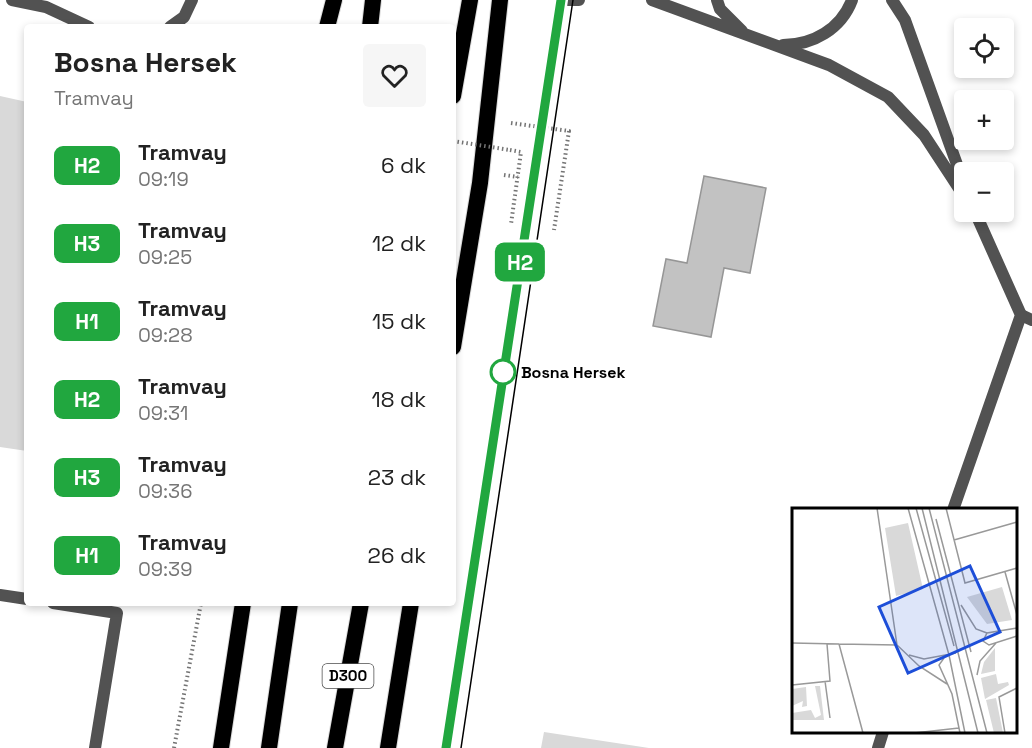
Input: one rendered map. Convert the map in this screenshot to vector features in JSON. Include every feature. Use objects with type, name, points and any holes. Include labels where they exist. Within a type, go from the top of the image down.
[{"type":"highway","points":[[328,24],[334,0]]},
{"type":"highway","points":[[370,24],[373,0]]},
{"type":"highway","points":[[456,79],[470,0]]},
{"type":"highway","points":[[456,329],[480,183],[500,0]]},
{"type":"highway","points":[[221,748],[243,606]]},
{"type":"highway","points":[[269,748],[291,606]]},
{"type":"highway","name":"D300","points":[[335,748],[360,606]]},
{"type":"highway","points":[[388,748],[411,606]]},
{"type":"street","points":[[12,0],[46,7],[83,24]]},
{"type":"street","points":[[174,24],[184,17],[192,0]]},
{"type":"street","points":[[568,0],[579,0]]},
{"type":"street","points":[[652,0],[829,65],[888,97],[924,135],[954,181]]},
{"type":"street","points":[[717,0],[720,9],[734,26],[752,38],[772,45],[794,45],[815,40],[833,28],[848,12],[852,0]]},
{"type":"street","points":[[892,0],[905,20],[956,162]]},
{"type":"street","points":[[954,508],[1026,317],[980,222]]},
{"type":"street","points":[[0,595],[24,599]]},
{"type":"street","points":[[74,606],[117,612],[95,748]]},
{"type":"street","points":[[878,748],[884,733]]},
{"type":"path","points":[[506,122],[569,131],[554,230]]},
{"type":"path","points":[[456,141],[521,152],[511,224]]},
{"type":"path","points":[[501,153],[502,143]]},
{"type":"path","points":[[498,174],[518,177]]},
{"type":"path","points":[[174,748],[200,606]]},
{"type":"shaded area","points":[[0,96],[24,101],[24,451],[0,447]]},
{"type":"shaded area","points":[[544,732],[649,748],[541,748]]},
{"type":"building","points":[[704,176],[766,188],[750,273],[724,268],[711,337],[653,326],[666,259],[687,263]]},
{"type":"tram line","points":[[446,748],[561,0]]},
{"type":"tram line","name":"H2","points":[[446,748],[561,0]]},
{"type":"tram line","points":[[461,748],[573,0]]},
{"type":"place","name":"Bosna Hersek","points":[[503,372]]}]
